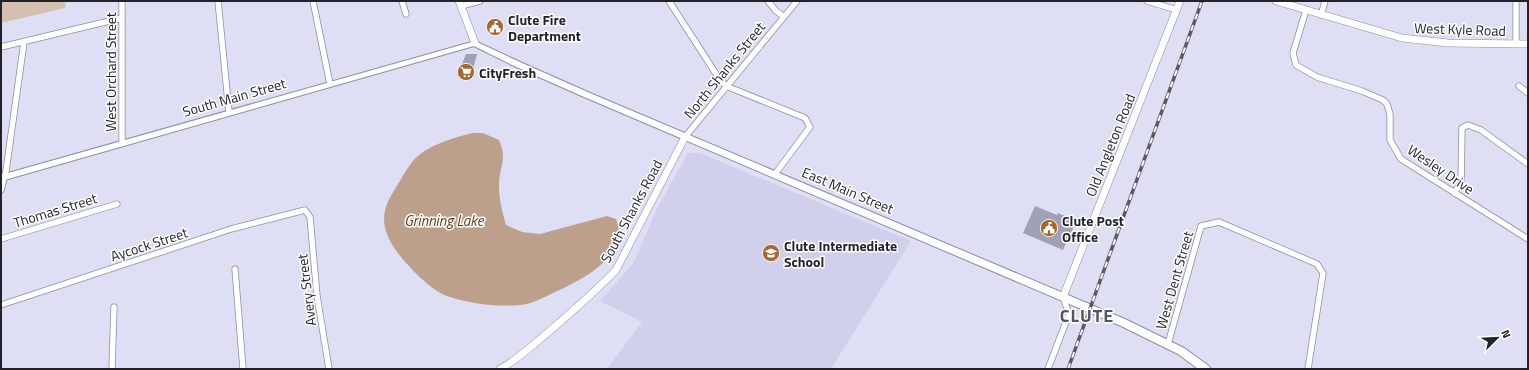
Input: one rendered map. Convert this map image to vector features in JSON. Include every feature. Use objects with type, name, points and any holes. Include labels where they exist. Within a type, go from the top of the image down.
[{"type":"main road","name":"South Main Street","points":[[3,177],[475,43]]},
{"type":"main road","name":"East Main Street","points":[[475,43],[517,64],[1063,297],[1168,344],[1192,357],[1206,369]]},
{"type":"street","name":"West Orchard Street","points":[[122,1],[122,142]]},
{"type":"street","points":[[218,1],[229,112]]},
{"type":"street","points":[[313,1],[330,84]]},
{"type":"street","points":[[402,1],[406,14]]},
{"type":"street","points":[[475,43],[460,4],[480,1]]},
{"type":"street","points":[[669,1],[720,80],[726,86],[805,118],[809,122],[810,126],[808,130],[775,174]]},
{"type":"street","points":[[768,1],[776,11],[783,16]]},
{"type":"street","name":"North Shanks Street","points":[[685,136],[797,1]]},
{"type":"street","points":[[1146,1],[1176,10]]},
{"type":"street","name":"Old Angleton Road","points":[[1063,297],[1180,1]]},
{"type":"street","name":"West Kyle Road","points":[[1276,1],[1402,38],[1448,43],[1528,44]]},
{"type":"street","points":[[1321,15],[1325,1]]},
{"type":"street","points":[[1516,1],[1516,43]]},
{"type":"street","name":"Wesley Drive","points":[[1306,10],[1293,58],[1296,66],[1307,74],[1370,94],[1383,100],[1390,108],[1390,140],[1401,159],[1525,237]]},
{"type":"street","points":[[1,47],[122,18]]},
{"type":"street","points":[[1,190],[24,42]]},
{"type":"street","points":[[1519,86],[1528,93]]},
{"type":"street","points":[[1454,193],[1461,183],[1462,128],[1468,124],[1481,130],[1528,164]]},
{"type":"street","name":"South Shanks Road","points":[[500,369],[510,364],[533,346],[601,286],[616,270],[685,136]]},
{"type":"street","name":"Thomas Street","points":[[1,239],[117,204]]},
{"type":"street","name":"Aycock Street","points":[[1,305],[231,229],[306,210]]},
{"type":"street","name":"Avery Street","points":[[306,210],[310,217],[318,296],[329,369]]},
{"type":"street","name":"West Dent Street","points":[[1168,344],[1201,226],[1208,223],[1219,222],[1317,264],[1323,273],[1308,369]]},
{"type":"street","points":[[1525,237],[1528,230]]},
{"type":"street","points":[[235,269],[244,369]]},
{"type":"street","points":[[1048,369],[1069,314],[1063,297]]},
{"type":"street","points":[[112,369],[114,307]]},
{"type":"shaded area","points":[[1,1],[66,1],[65,8],[1,23]]},
{"type":"shaded area","name":"Clute Intermediate School","points":[[688,153],[700,153],[911,241],[831,369],[607,369],[642,322],[600,301],[633,264],[657,209]]},
{"type":"water","name":"Grinning Lake","points":[[473,133],[483,133],[499,140],[502,147],[503,158],[499,178],[499,190],[506,225],[522,232],[540,234],[607,216],[616,219],[619,232],[617,244],[610,255],[590,273],[578,281],[534,302],[512,306],[474,303],[456,299],[440,293],[427,283],[413,270],[392,245],[388,238],[384,224],[385,210],[392,194],[407,169],[418,156],[441,143]]},
{"type":"building","points":[[466,54],[477,54],[471,77],[457,76]]},
{"type":"building","name":"Clute Post Office","points":[[1035,206],[1057,215],[1058,213],[1070,218],[1069,221],[1075,224],[1063,250],[1023,233]]},
{"type":"railway","points":[[1068,369],[1202,1]]},
{"type":"place","name":"Clute Fire Department","points":[[495,27]]},
{"type":"place","name":"CityFresh","points":[[466,72]]},
{"type":"place","name":"Clute Post Office","points":[[1049,228]]},
{"type":"place","name":"Clute Intermediate School","points":[[771,253]]},
{"type":"district","name":"CLUTE","points":[[1087,315]]}]
